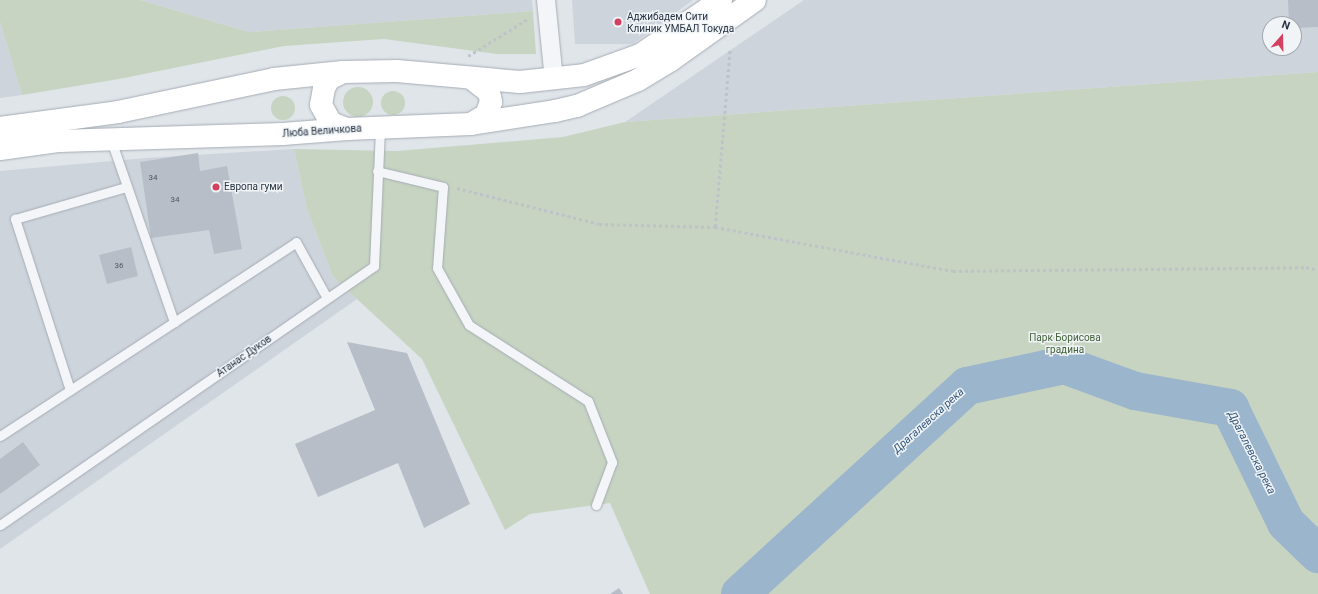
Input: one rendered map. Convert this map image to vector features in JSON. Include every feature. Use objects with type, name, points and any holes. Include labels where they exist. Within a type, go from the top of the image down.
[{"type":"main road","points":[[0,128],[118,112],[194,94],[274,79],[343,72],[467,69],[520,82],[554,80],[602,71],[640,56],[721,0]]},
{"type":"main road","name":"Люба Величкова","points":[[0,149],[59,141],[284,134],[347,129],[471,124],[577,106],[638,80],[671,60],[755,0]]},
{"type":"main road","points":[[467,69],[489,92],[491,102],[486,115],[471,124]]},
{"type":"main road","points":[[343,72],[329,79],[324,88],[321,105],[331,123],[347,129]]},
{"type":"street","points":[[547,6],[554,80]]},
{"type":"lane","name":"Атанас Дуков","points":[[0,525],[374,266],[380,128]]},
{"type":"lane","points":[[111,140],[174,322]]},
{"type":"lane","points":[[377,172],[443,186],[437,268],[469,326],[588,401],[612,462],[596,506]]},
{"type":"lane","points":[[70,390],[15,218],[126,187]]},
{"type":"lane","points":[[0,436],[296,242],[327,298]]},
{"type":"path","points":[[467,69],[524,20],[547,6]]},
{"type":"path","points":[[714,227],[730,50]]},
{"type":"path","points":[[443,186],[472,190],[598,224],[714,227],[953,271],[1299,267],[1318,270]]},
{"type":"shaded area","points":[[140,0],[532,0],[533,11],[249,32]]},
{"type":"shaded area","name":"Аджибадем Сити Клиник УМБАЛ Токуда","points":[[572,0],[693,0],[633,44],[575,44]]},
{"type":"shaded area","points":[[804,0],[1318,0],[1318,72],[625,122]]},
{"type":"shaded area","points":[[0,22],[22,95],[0,98]]},
{"type":"shaded area","points":[[294,149],[307,209],[333,277],[357,299],[0,549],[0,171],[146,158]]},
{"type":"green space","points":[[0,0],[140,0],[249,32],[533,11],[536,54],[497,54],[384,39],[284,46],[119,79],[22,95],[0,22]]},
{"type":"green space","name":"Парк Борисова градина","points":[[1318,72],[1318,594],[650,594],[610,503],[530,514],[505,530],[422,359],[333,277],[307,209],[294,149],[397,151],[563,137],[625,122]]},
{"type":"green space","points":[[358,87],[369,91],[373,102],[369,113],[358,117],[347,113],[343,102],[347,91]]},
{"type":"green space","points":[[393,91],[401,95],[405,103],[401,111],[393,115],[385,111],[381,103],[385,95]]},
{"type":"green space","points":[[278,96],[288,96],[295,103],[295,113],[288,120],[278,120],[271,113],[271,103]]},
{"type":"building","points":[[1288,0],[1318,0],[1318,27],[1302,28],[1302,16],[1289,16]]},
{"type":"building","points":[[198,153],[200,171],[227,166],[242,249],[214,254],[209,230],[151,238],[140,162]]},
{"type":"building","points":[[131,247],[138,276],[107,284],[99,255]]},
{"type":"building","points":[[347,342],[407,353],[470,504],[424,528],[398,463],[318,497],[295,444],[375,410]]},
{"type":"building","points":[[23,442],[40,465],[0,494],[0,459]]},
{"type":"building","points":[[619,588],[623,594],[610,594]]},
{"type":"waterway","name":"Драгалевска река","points":[[740,594],[967,386],[1064,365],[1135,391],[1230,408],[1286,523],[1318,554]]},
{"type":"place","name":"Аджибадем Сити Клиник УМБАЛ Токуда","points":[[618,22]]},
{"type":"place","name":"Европа гуми","points":[[216,187]]}]
